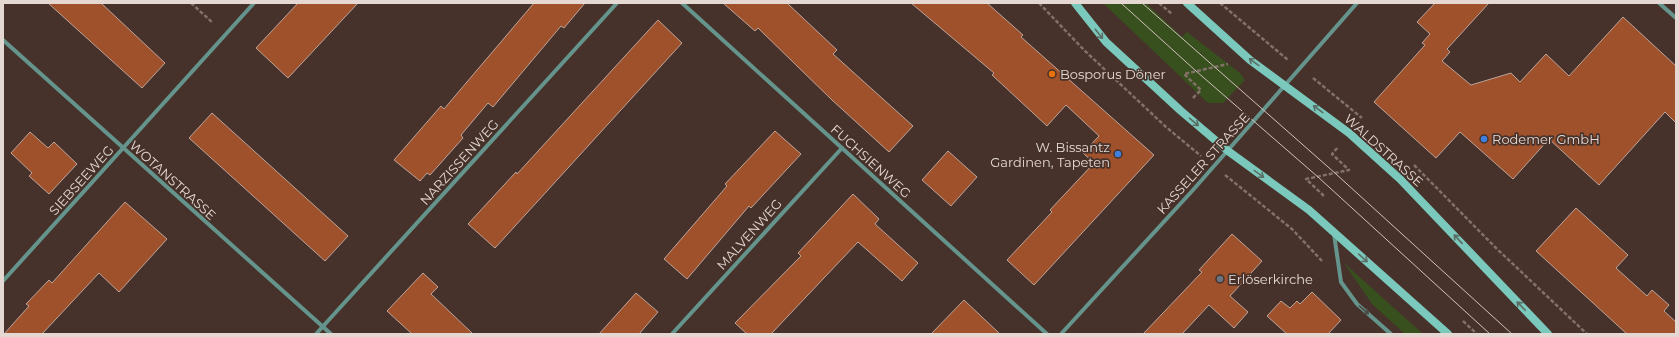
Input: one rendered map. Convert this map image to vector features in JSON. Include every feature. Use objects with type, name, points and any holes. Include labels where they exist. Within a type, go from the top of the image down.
[{"type":"main road","points":[[1075,3],[1106,42],[1181,111],[1228,150],[1309,210],[1448,334]]},
{"type":"main road","name":"WALDSTRASSE","points":[[1187,3],[1250,60],[1286,84],[1350,133],[1400,179],[1548,334]]},
{"type":"street","name":"SIEBSEEWEG","points":[[3,281],[254,3]]},
{"type":"street","name":"NARZISSENWEG","points":[[316,334],[617,3]]},
{"type":"street","name":"FUCHSIENWEG","points":[[682,3],[1047,334]]},
{"type":"street","name":"KASSELER STRASSE","points":[[1061,334],[1228,150],[1357,3]]},
{"type":"street","points":[[1659,3],[1676,18]]},
{"type":"street","name":"WOTANSTRASSE","points":[[3,40],[331,334]]},
{"type":"street","name":"MALVENWEG","points":[[672,334],[842,148]]},
{"type":"street","points":[[1334,232],[1341,282],[1357,304],[1391,334]]},
{"type":"path","points":[[191,3],[226,34]]},
{"type":"path","points":[[1166,127],[1201,90],[1184,74],[1228,64],[1225,61]]},
{"type":"path","points":[[1292,229],[1323,195],[1306,180],[1349,170],[1332,154],[1362,118]]},
{"type":"green space","points":[[1103,3],[1146,3],[1182,37],[1187,32],[1240,73],[1245,80],[1223,103],[1208,103]]},
{"type":"green space","points":[[1344,263],[1423,334],[1405,334],[1372,304]]},
{"type":"building","points":[[48,3],[101,3],[165,63],[142,88]]},
{"type":"building","points":[[298,3],[358,3],[288,78],[256,48]]},
{"type":"building","points":[[534,3],[585,3],[564,28],[561,26],[493,107],[488,103],[461,135],[463,138],[430,175],[427,173],[420,181],[394,160],[441,106],[444,109]]},
{"type":"building","points":[[723,3],[787,3],[837,50],[833,54],[913,126],[889,152],[832,100],[758,28],[755,31]]},
{"type":"building","points":[[911,3],[987,3],[1023,35],[1021,37],[1154,155],[1034,285],[1007,260],[1052,212],[1050,210],[1094,163],[1083,153],[1099,136],[1066,105],[1047,126],[992,75],[994,73]]},
{"type":"building","points":[[1435,3],[1489,3],[1447,49],[1450,52],[1442,61],[1471,85],[1511,73],[1520,82],[1546,54],[1569,76],[1623,17],[1676,66],[1676,123],[1665,112],[1599,185],[1549,139],[1513,179],[1460,132],[1436,158],[1374,102],[1425,45],[1422,43],[1430,34],[1417,22]]},
{"type":"building","points":[[658,20],[682,43],[495,248],[468,224],[516,172],[517,174]]},
{"type":"building","points":[[212,113],[348,236],[325,261],[189,138]]},
{"type":"building","points":[[775,131],[801,154],[751,208],[749,206],[687,279],[664,259],[727,186],[725,184]]},
{"type":"building","points":[[30,132],[48,148],[54,142],[77,164],[49,194],[29,176],[32,173],[11,153]]},
{"type":"building","points":[[948,151],[977,177],[951,206],[922,180]]},
{"type":"building","points":[[853,194],[879,219],[875,224],[918,263],[902,281],[858,242],[771,334],[747,334],[735,323],[801,256],[798,253]]},
{"type":"building","points":[[125,202],[167,239],[119,292],[99,273],[42,334],[4,334],[29,306],[26,304],[49,280],[52,283]]},
{"type":"building","points":[[1576,208],[1628,255],[1616,268],[1647,296],[1652,290],[1669,305],[1664,311],[1676,322],[1676,334],[1627,334],[1536,251]]},
{"type":"building","points":[[1232,234],[1262,261],[1230,296],[1248,312],[1234,328],[1209,305],[1182,334],[1143,334],[1202,272],[1199,270]]},
{"type":"building","points":[[423,273],[438,287],[431,294],[473,334],[412,334],[387,311]]},
{"type":"building","points":[[1312,292],[1341,320],[1328,334],[1287,334],[1267,316],[1281,301],[1290,308],[1297,301],[1300,304]]},
{"type":"building","points":[[636,293],[658,312],[639,334],[599,334]]},
{"type":"building","points":[[964,300],[1000,334],[931,334]]},
{"type":"tram line","points":[[1121,3],[1196,71],[1318,177],[1490,334]]},
{"type":"tram line","points":[[1142,3],[1336,174],[1512,334]]},
{"type":"place","name":"Bosporus Döner","points":[[1052,74]]},
{"type":"place","name":"Rodemer GmbH","points":[[1484,139]]},
{"type":"place","name":"W. Bissantz Gardinen, Tapeten","points":[[1118,154]]},
{"type":"place","name":"Erlöserkirche","points":[[1220,279]]}]
